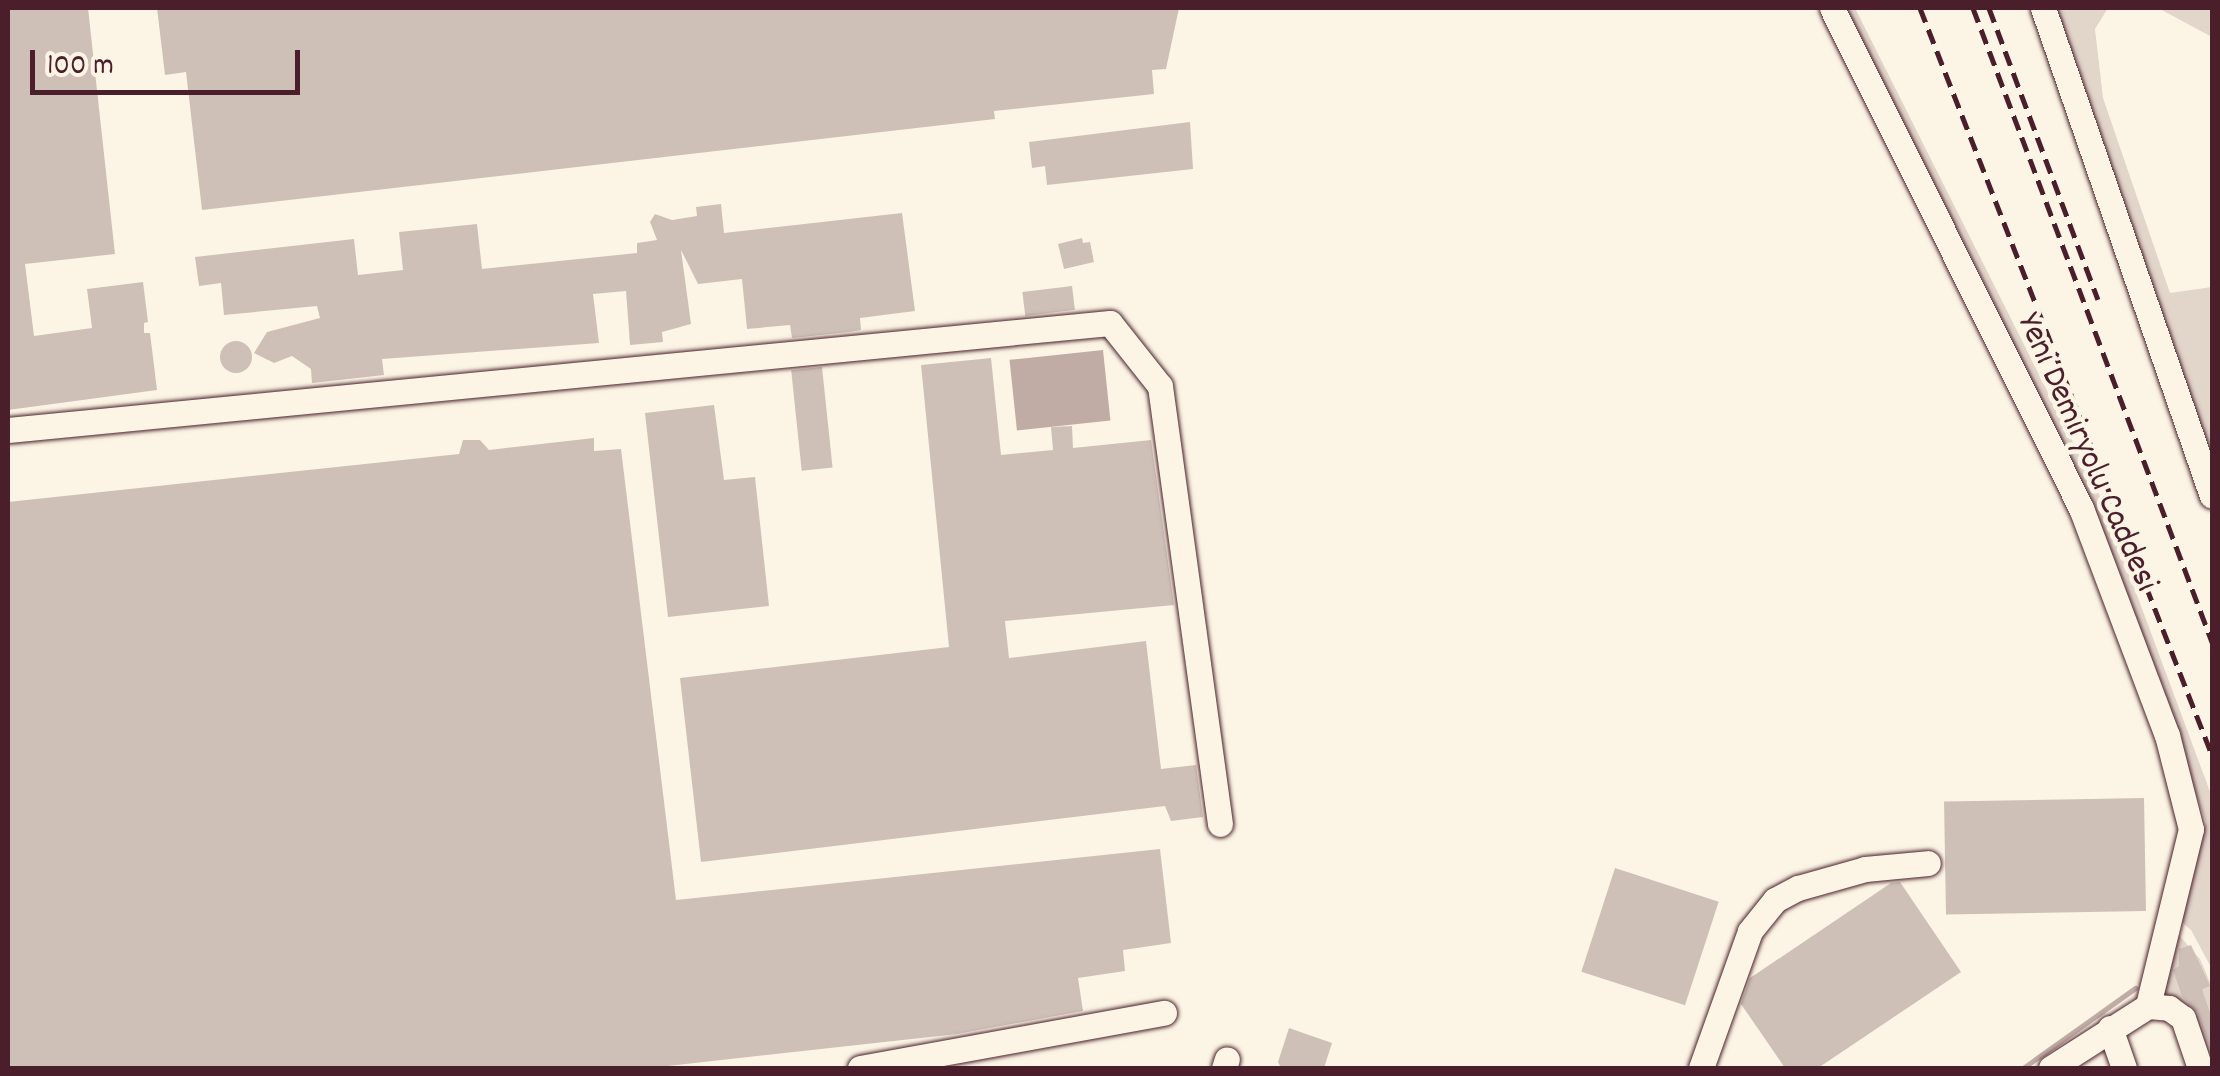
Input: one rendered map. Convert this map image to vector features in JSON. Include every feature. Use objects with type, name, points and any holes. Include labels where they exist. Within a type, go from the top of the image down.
[{"type":"street","name":"Yeni Demiryolu Caddesi","points":[[1832,8],[2081,508],[2167,735],[2191,829],[2148,1006]]},
{"type":"street","points":[[2042,8],[2212,496]]},
{"type":"street","points":[[8,430],[1110,323],[1160,386],[1220,824]]},
{"type":"street","points":[[1701,1068],[1750,931],[1776,900],[1798,888],[1865,869],[1928,863]]},
{"type":"street","points":[[2051,1068],[2148,1006],[2168,1008],[2182,1018],[2200,1068]]},
{"type":"street","points":[[860,1068],[1164,1013]]},
{"type":"street","points":[[2110,1028],[2124,1068]]},
{"type":"shaded area","points":[[1843,8],[1855,8],[2101,498],[2212,797],[2212,969],[2191,930],[2179,920],[2206,822],[2095,516],[1981,277]]},
{"type":"shaded area","points":[[2053,8],[2108,8],[2095,29],[2103,98],[2170,293],[2212,287],[2212,468]]},
{"type":"shaded area","points":[[2158,8],[2212,8],[2212,37]]},
{"type":"shaded area","points":[[1103,350],[1110,421],[1017,430],[1010,360]]},
{"type":"shaded area","points":[[2177,933],[2200,959],[2212,987],[2212,1068],[2207,1068],[2157,1002]]},
{"type":"building","points":[[8,8],[88,8],[115,254],[25,264],[34,336],[92,328],[87,289],[143,282],[148,322],[144,323],[144,333],[150,333],[157,390],[8,410]]},
{"type":"building","points":[[157,8],[1179,8],[1166,69],[1152,70],[1154,94],[994,111],[995,119],[202,210],[186,72],[165,75]]},
{"type":"building","points":[[1190,122],[1193,169],[1047,185],[1045,166],[1032,168],[1029,142]]},
{"type":"building","points":[[721,204],[724,233],[902,213],[915,311],[860,318],[861,330],[849,332],[792,338],[790,325],[747,329],[742,279],[698,284],[681,250],[691,324],[662,332],[663,342],[630,345],[626,291],[593,294],[599,343],[382,359],[384,375],[312,383],[311,369],[292,356],[274,363],[254,353],[267,332],[320,318],[317,306],[224,315],[221,283],[199,286],[195,257],[354,239],[358,275],[403,270],[399,232],[477,224],[482,269],[637,253],[637,243],[657,240],[650,222],[655,214],[672,220],[697,216],[696,207]]},
{"type":"building","points":[[1082,238],[1083,243],[1090,242],[1094,262],[1064,269],[1058,244]]},
{"type":"building","points":[[1072,286],[1075,310],[1025,316],[1022,292]]},
{"type":"building","points":[[236,341],[248,345],[252,357],[248,369],[236,373],[224,369],[220,357],[224,345]]},
{"type":"building","points":[[991,358],[1001,455],[1053,450],[1051,427],[1072,426],[1073,448],[1151,440],[1174,605],[1005,621],[1009,658],[1146,641],[1161,769],[1196,765],[1203,817],[1171,821],[1165,806],[701,862],[680,678],[949,647],[921,365]]},
{"type":"building","points":[[822,367],[833,467],[802,471],[791,370]]},
{"type":"building","points":[[714,405],[724,480],[755,477],[769,606],[668,617],[645,413]]},
{"type":"building","points":[[594,438],[594,451],[621,449],[676,900],[1160,849],[1171,943],[1123,950],[1125,971],[1078,978],[1083,1011],[957,1034],[650,1068],[8,1068],[8,502],[459,454],[463,440],[480,440],[489,450]]},
{"type":"building","points":[[2144,798],[2146,911],[1946,914],[1944,801]]},
{"type":"building","points":[[1615,868],[1719,902],[1685,1005],[1581,972]]},
{"type":"building","points":[[1900,882],[1961,972],[1818,1068],[1785,1068],[1741,1004],[1750,978],[1891,883]]},
{"type":"building","points":[[2191,945],[2210,986],[2202,989],[2212,1019],[2212,1054],[2198,1013],[2182,996],[2173,970],[2179,966],[2179,949]]},
{"type":"building","points":[[1289,1028],[1332,1043],[1324,1068],[1281,1068],[1278,1062]]},
{"type":"waterway","points":[[2023,1068],[2135,988]]},
{"type":"railway","points":[[1920,8],[2212,755]]},
{"type":"railway","points":[[1973,8],[2212,642]]},
{"type":"railway","points":[[1989,8],[2098,299]]}]
